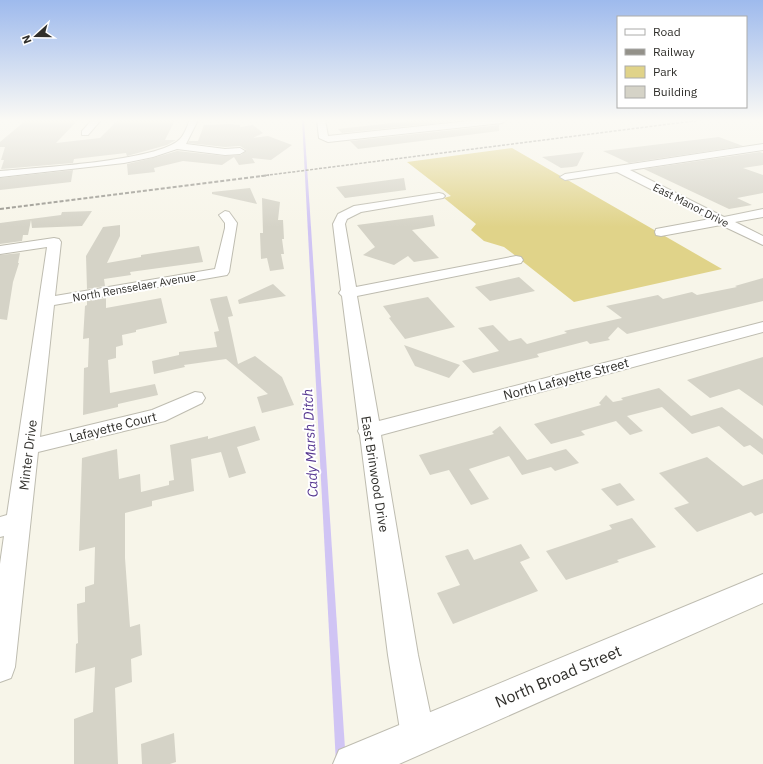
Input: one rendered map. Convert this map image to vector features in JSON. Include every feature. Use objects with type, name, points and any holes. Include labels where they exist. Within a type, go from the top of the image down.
[{"type":"street","points":[[0,174],[145,156]]},
{"type":"street","points":[[565,177],[711,156]]},
{"type":"street","name":"East Manor Drive","points":[[619,169],[763,241]]},
{"type":"street","name":"East Brinwood Drive","points":[[418,736],[403,655],[338,230],[340,220],[346,214],[365,208],[439,196]]},
{"type":"street","points":[[662,232],[763,213]]},
{"type":"street","name":"North Rensselaer Avenue","points":[[46,302],[222,272],[231,228],[231,223],[225,215]]},
{"type":"street","name":"Minter Drive","points":[[0,250],[54,242],[29,447],[9,525],[0,667]]},
{"type":"street","points":[[347,293],[516,260]]},
{"type":"street","name":"North Lafayette Street","points":[[368,431],[763,327]]},
{"type":"street","name":"Lafayette Court","points":[[29,447],[158,416],[195,398]]},
{"type":"street","name":"North Broad Street","points":[[364,759],[763,588]]},
{"type":"green space","points":[[455,156],[525,156],[722,269],[574,302],[504,247],[484,241],[471,230],[476,224],[444,198],[451,196],[407,162]]},
{"type":"building","points":[[2,156],[103,156],[74,159],[73,163],[1,169],[4,160],[1,160]]},
{"type":"building","points":[[161,156],[277,156],[271,160],[252,158],[255,163],[239,165],[234,157],[222,165],[183,161],[154,168],[155,172],[128,175],[127,164]]},
{"type":"building","points":[[582,156],[577,166],[561,168],[542,157]]},
{"type":"building","points":[[613,156],[678,156],[629,163]]},
{"type":"building","points":[[735,156],[763,156],[763,165],[743,168],[763,175],[763,193],[737,198],[752,205],[729,209],[644,169]]},
{"type":"building","points":[[73,170],[71,182],[0,190],[0,178]]},
{"type":"building","points":[[404,178],[406,190],[345,198],[336,187]]},
{"type":"building","points":[[250,188],[257,204],[212,194],[212,192]]},
{"type":"building","points":[[262,198],[280,202],[278,220],[283,220],[284,239],[282,239],[284,254],[281,254],[284,269],[270,271],[267,258],[261,259],[260,233],[263,233]]},
{"type":"building","points":[[92,211],[82,226],[32,228],[31,220],[28,235],[23,235],[22,241],[0,244],[0,223],[61,215],[62,212]]},
{"type":"building","points":[[433,215],[435,226],[412,230],[439,258],[414,262],[408,256],[394,265],[363,255],[375,247],[357,225]]},
{"type":"building","points":[[120,225],[120,236],[107,263],[141,257],[141,255],[199,246],[203,262],[130,272],[131,275],[104,279],[105,286],[87,289],[86,256],[103,227]]},
{"type":"building","points":[[20,253],[19,263],[13,282],[7,320],[0,319],[0,255]]},
{"type":"building","points":[[519,277],[535,291],[490,301],[475,287]]},
{"type":"building","points":[[763,278],[763,301],[627,334],[618,327],[608,338],[610,340],[590,344],[587,341],[537,354],[539,357],[473,373],[462,361],[499,351],[478,328],[493,325],[509,341],[521,338],[527,344],[567,333],[564,331],[622,318],[606,306],[658,295],[663,299],[692,292],[697,295],[737,287],[735,286]]},
{"type":"building","points":[[273,284],[286,296],[239,304],[238,300]]},
{"type":"building","points":[[227,296],[233,316],[228,317],[238,364],[255,356],[282,377],[294,405],[262,413],[257,397],[268,394],[226,359],[184,365],[185,367],[154,374],[152,361],[179,355],[179,352],[217,347],[214,332],[219,331],[210,299]]},
{"type":"building","points":[[428,297],[455,327],[405,339],[389,318],[391,317],[383,306]]},
{"type":"building","points":[[106,298],[106,308],[161,298],[167,323],[136,330],[136,332],[122,335],[123,345],[116,347],[116,358],[108,360],[110,393],[155,384],[158,395],[118,404],[118,407],[83,415],[84,368],[88,367],[89,338],[83,339],[85,306],[87,305],[87,301]]},
{"type":"building","points":[[404,345],[460,365],[449,378],[415,366]]},
{"type":"building","points":[[763,357],[763,406],[739,389],[710,398],[687,380]]},
{"type":"building","points":[[659,388],[691,416],[722,407],[763,439],[763,455],[750,445],[744,447],[719,426],[692,434],[662,407],[627,416],[643,431],[630,435],[616,421],[581,431],[585,435],[551,444],[534,424],[601,405],[599,403],[606,395],[613,402],[623,400],[621,398]]},
{"type":"building","points":[[255,426],[260,440],[237,447],[246,473],[229,478],[221,452],[191,459],[194,491],[152,501],[152,506],[125,513],[125,558],[130,627],[140,624],[142,655],[131,659],[132,682],[115,688],[118,764],[74,764],[74,719],[93,712],[95,667],[75,673],[76,644],[78,643],[77,604],[85,602],[85,587],[94,584],[95,547],[79,551],[82,458],[117,449],[119,479],[140,474],[141,492],[169,485],[169,481],[174,480],[170,445],[208,436],[208,439]]},
{"type":"building","points":[[500,426],[527,460],[566,449],[579,463],[555,471],[551,467],[522,475],[509,456],[469,469],[489,499],[471,505],[449,470],[430,475],[419,455],[494,434],[492,432]]},
{"type":"building","points":[[707,457],[743,486],[763,479],[763,513],[755,516],[751,512],[697,532],[674,508],[689,503],[659,473]]},
{"type":"building","points":[[620,483],[635,500],[617,506],[601,489]]},
{"type":"building","points":[[632,518],[656,547],[617,560],[619,562],[566,580],[546,551],[612,529],[609,525]]},
{"type":"building","points":[[521,544],[530,558],[520,562],[538,591],[453,624],[437,593],[460,585],[445,556],[468,549],[474,560]]},
{"type":"building","points":[[174,733],[176,762],[170,764],[142,764],[141,744]]},
{"type":"waterway","name":"Cady Marsh Ditch","points":[[305,156],[341,764]]},
{"type":"railway","points":[[261,176],[421,156]]},
{"type":"railway","points":[[0,209],[269,175]]}]
